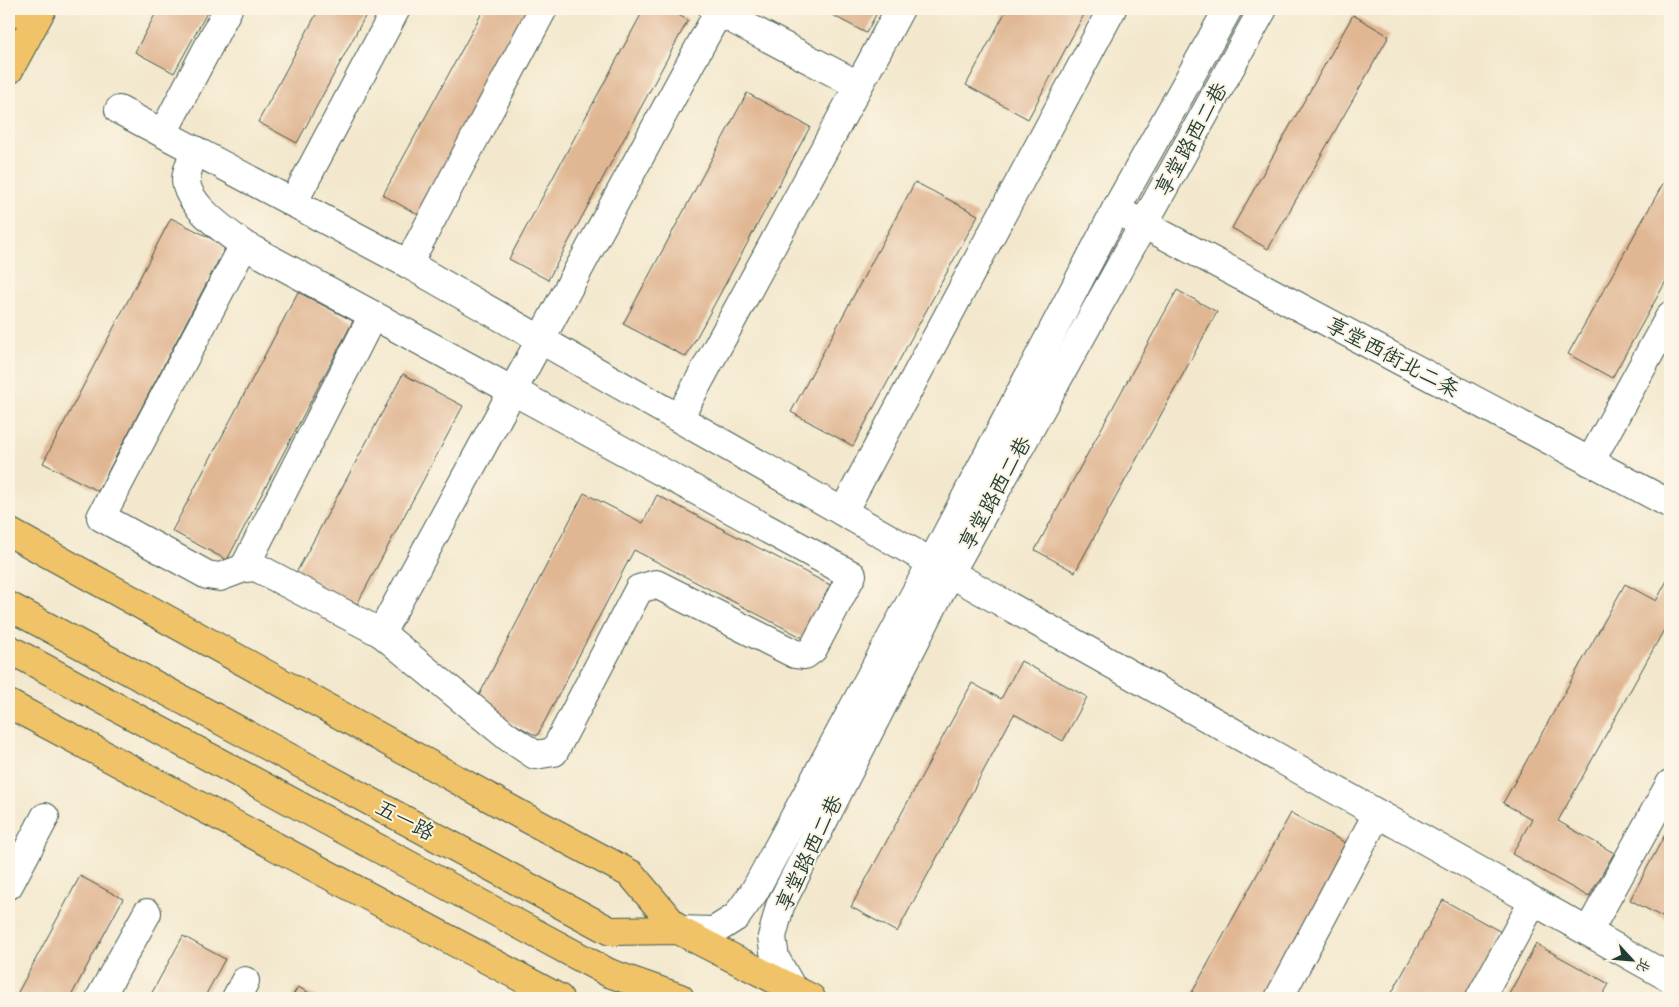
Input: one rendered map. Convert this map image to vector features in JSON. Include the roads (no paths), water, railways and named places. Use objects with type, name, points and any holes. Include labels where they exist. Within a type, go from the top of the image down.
[{"type":"main road","points":[[9,14],[11,9]]},
{"type":"main road","points":[[9,70],[42,9]]},
{"type":"main road","points":[[9,532],[631,874],[678,930]]},
{"type":"main road","name":"五一路","points":[[9,606],[610,931],[678,930],[801,993]]},
{"type":"main road","points":[[9,649],[609,973],[680,998]]},
{"type":"main road","points":[[9,704],[559,998]]},
{"type":"street","points":[[163,133],[228,9]]},
{"type":"street","points":[[293,203],[396,9]]},
{"type":"street","points":[[408,264],[543,9]]},
{"type":"street","points":[[679,418],[900,9]]},
{"type":"street","points":[[843,512],[1112,9]]},
{"type":"street","name":"享堂路西二巷","points":[[801,993],[775,958],[772,936],[780,906],[941,568],[1116,209],[1228,9]]},
{"type":"street","name":"享堂路西二巷","points":[[678,930],[714,931],[736,917],[754,892],[941,568],[1144,226],[1263,9]]},
{"type":"street","points":[[381,632],[717,10],[858,85]]},
{"type":"street","points":[[119,110],[408,264],[941,568],[1670,978]]},
{"type":"street","points":[[195,150],[186,179],[189,194],[218,226],[244,245],[852,575],[813,649],[805,655],[795,654],[656,584],[639,589],[554,752],[535,755],[508,737],[381,632],[256,568],[244,568],[220,577],[207,575],[101,517],[244,245]]},
{"type":"street","name":"享堂西街北二条","points":[[1116,209],[1144,226],[1670,504]]},
{"type":"street","points":[[244,568],[373,315]]},
{"type":"street","points":[[1590,462],[1670,316]]},
{"type":"street","points":[[1588,932],[1670,784]]},
{"type":"street","points":[[1279,998],[1377,814]]},
{"type":"street","points":[[9,885],[45,817]]},
{"type":"street","points":[[1480,998],[1534,902]]},
{"type":"street","points":[[100,998],[147,913]]}]
